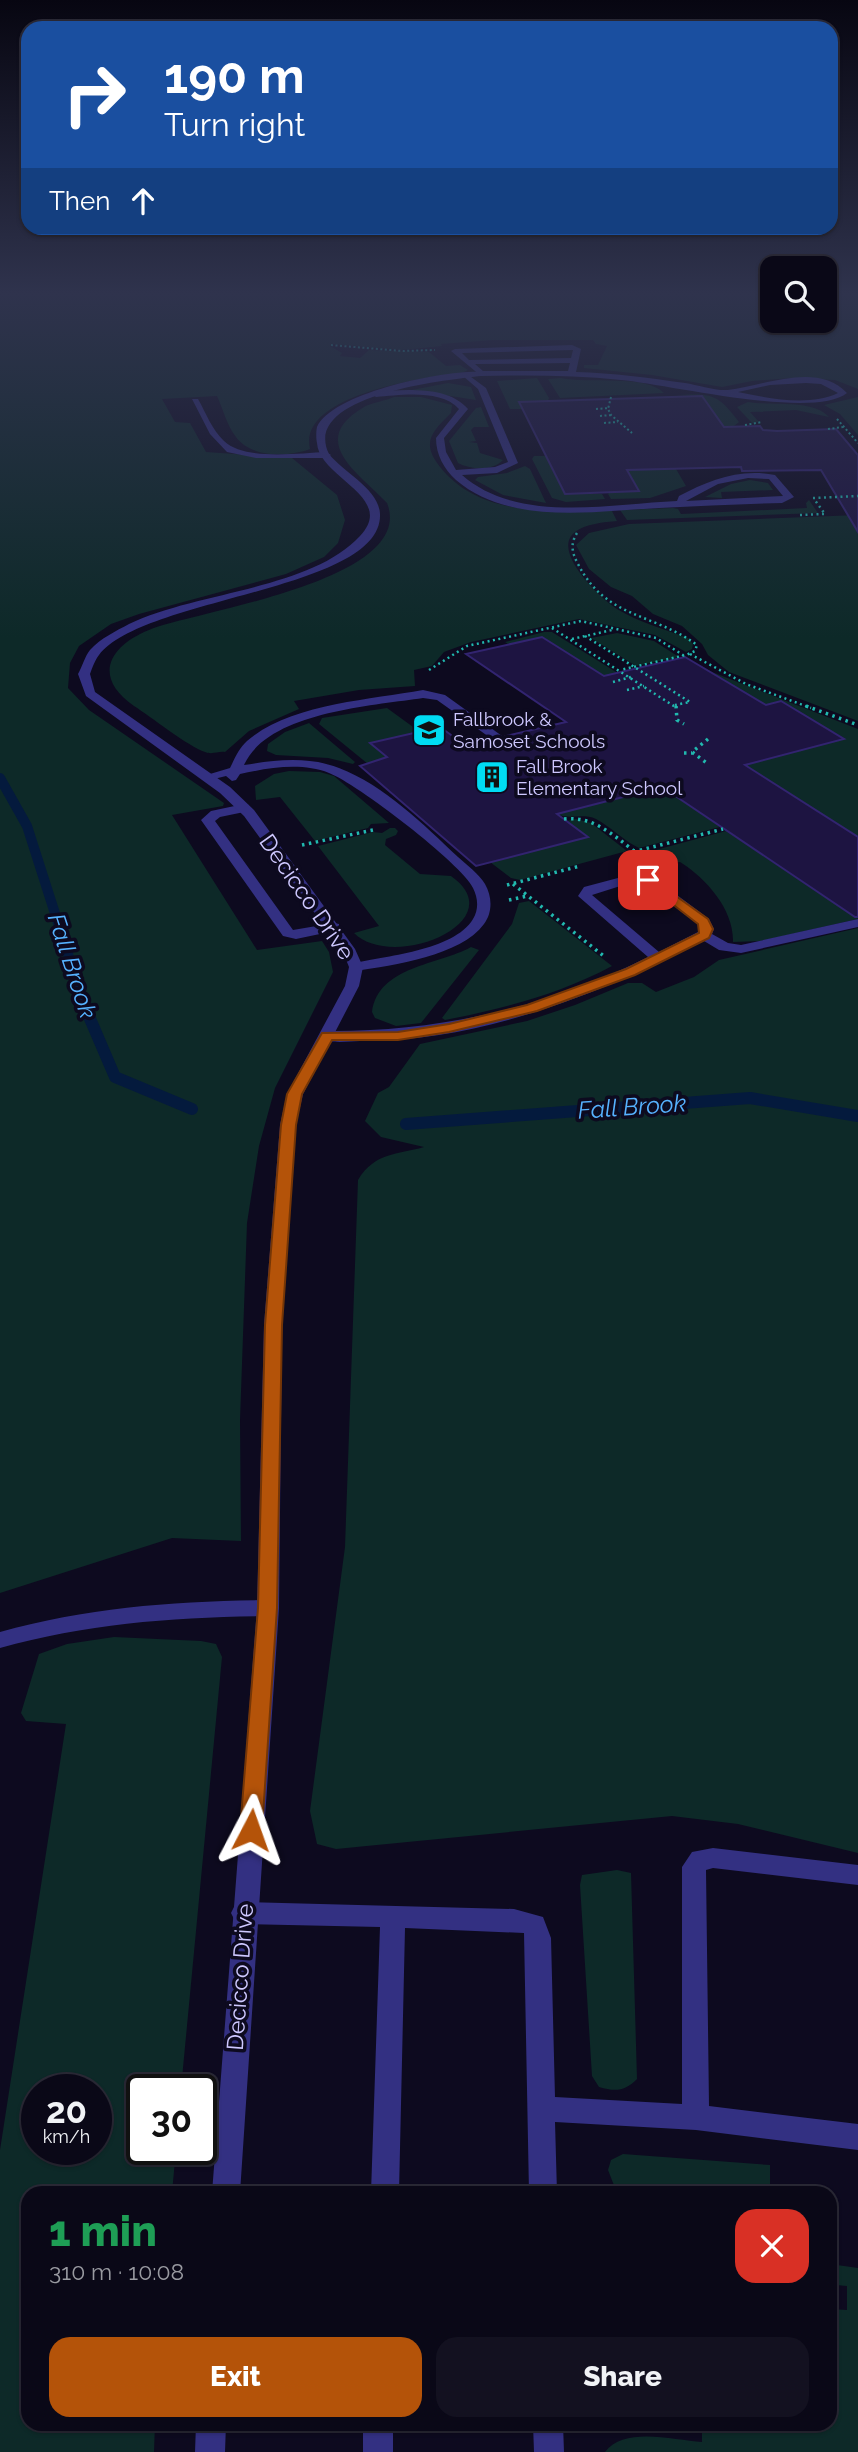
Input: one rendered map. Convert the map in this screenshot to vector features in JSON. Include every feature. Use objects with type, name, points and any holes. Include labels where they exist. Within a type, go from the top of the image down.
[{"type":"street","points":[[200,408],[220,442],[232,450],[258,454],[326,455]]},
{"type":"street","points":[[326,455],[321,447],[319,434],[324,424],[344,408]]},
{"type":"street","points":[[464,408],[440,438],[446,462],[454,473],[465,484],[483,495],[524,506],[563,508],[782,499],[789,497],[772,477],[735,477],[714,481],[682,498],[681,503]]},
{"type":"street","points":[[454,473],[497,470],[513,463],[490,408]]},
{"type":"street","name":"Decicco Drive","points":[[226,2186],[268,1608],[273,1325],[288,1125],[295,1094],[352,986],[356,967],[334,928],[244,808],[225,790],[90,694],[83,676],[89,660],[100,644],[131,624],[297,578],[326,566],[362,542],[370,530],[374,513],[372,503],[326,455]]},
{"type":"street","points":[[225,790],[243,753],[252,743],[272,729],[294,719],[341,708],[433,694],[503,741]]},
{"type":"street","points":[[206,777],[236,770],[300,764],[334,769],[349,776],[410,824],[479,885],[483,893],[484,909],[476,924],[462,937],[433,951],[356,967]]},
{"type":"street","points":[[244,808],[216,814],[208,820],[288,933],[296,935],[334,928]]},
{"type":"street","points":[[327,1036],[384,1038],[489,1020],[532,1009],[630,972],[658,958],[704,935],[707,929],[704,922],[648,880],[633,878],[585,892],[584,896],[658,958]]},
{"type":"street","points":[[704,935],[724,947],[741,949],[858,923]]},
{"type":"street","points":[[0,1640],[101,1616],[181,1609],[268,1608]]},
{"type":"street","points":[[696,2117],[694,1867],[701,1859],[713,1858],[858,1875]]},
{"type":"street","points":[[244,1913],[514,1920],[534,1925],[538,1938],[543,2186]]},
{"type":"street","points":[[385,2186],[393,1917]]},
{"type":"street","points":[[542,2109],[696,2117],[858,2137]]},
{"type":"street","points":[[210,2452],[211,2431]]},
{"type":"street","points":[[378,2452],[379,2431]]},
{"type":"street","points":[[548,2431],[549,2452]]},
{"type":"path","points":[[596,409],[603,408]]},
{"type":"path","points":[[608,408],[611,415],[632,433]]},
{"type":"path","points":[[600,416],[611,415]]},
{"type":"path","points":[[604,422],[619,422]]},
{"type":"path","points":[[745,425],[762,422]]},
{"type":"path","points":[[828,429],[844,427]]},
{"type":"path","points":[[798,515],[825,514],[813,498],[858,496]]},
{"type":"path","points":[[581,530],[573,537],[573,553],[585,578],[597,592],[621,610],[691,639],[698,648],[687,654],[620,670]]},
{"type":"path","points":[[433,694],[422,671],[436,668],[452,653],[479,643],[581,621],[656,638],[737,680],[858,725]]},
{"type":"path","points":[[551,627],[675,705],[678,708],[677,720],[684,724]]},
{"type":"path","points":[[571,639],[616,629]]},
{"type":"path","points":[[585,636],[690,702],[675,705]]},
{"type":"path","points":[[613,682],[632,677]]},
{"type":"path","points":[[627,690],[661,684]]},
{"type":"path","points":[[692,753],[708,739]]},
{"type":"path","points":[[684,753],[692,753],[708,764]]},
{"type":"path","points":[[564,819],[582,818],[593,821],[635,852]]},
{"type":"path","points":[[316,842],[373,830]]},
{"type":"path","points":[[513,883],[600,952],[630,972]]},
{"type":"path","points":[[509,900],[528,896]]},
{"type":"green space","points":[[0,408],[167,408],[175,422],[190,423],[206,452],[292,458],[337,495],[345,520],[338,543],[324,557],[286,574],[111,624],[79,646],[70,663],[68,688],[89,710],[224,803],[223,806],[172,815],[257,950],[322,941],[329,952],[333,972],[275,1088],[259,1146],[247,1223],[240,1420],[241,1541],[172,1538],[0,1593]]},
{"type":"green space","points":[[222,408],[332,408],[319,418],[311,432],[310,449],[301,452],[260,452],[243,444],[236,437]]},
{"type":"green space","points":[[362,408],[452,408],[451,413],[434,431],[430,444],[440,467],[457,484],[476,496],[519,508],[612,511],[617,521],[589,525],[575,532],[569,540],[573,562],[590,585],[610,604],[634,618],[688,638],[693,644],[692,649],[686,652],[655,635],[579,619],[471,642],[444,652],[432,666],[414,670],[415,686],[359,690],[294,701],[299,709],[249,731],[225,752],[205,752],[189,744],[121,695],[113,684],[111,663],[124,645],[149,630],[297,589],[337,572],[369,553],[388,530],[387,503],[343,456],[338,444],[339,432],[347,420]]},
{"type":"green space","points":[[476,408],[482,408],[489,427],[474,427],[471,430],[476,441],[469,442],[477,443],[480,453],[503,460],[488,468],[463,465],[458,463],[449,441]]},
{"type":"green space","points":[[711,408],[727,408],[739,422],[734,426],[737,431],[727,431]]},
{"type":"green space","points":[[738,408],[814,408],[829,417],[796,410],[750,412],[759,422],[752,423]]},
{"type":"green space","points":[[830,408],[858,408],[858,435],[840,414]]},
{"type":"green space","points":[[534,456],[546,456],[565,494],[602,494],[605,499],[566,502],[552,498],[532,459]]},
{"type":"green space","points":[[669,457],[686,486],[650,498],[611,499],[608,494],[610,492],[638,491],[620,459]]},
{"type":"green space","points":[[525,466],[530,469],[546,503],[503,495],[475,480],[478,477],[507,473]]},
{"type":"green space","points":[[750,480],[768,483],[773,490],[721,492],[722,498],[705,497],[731,484]]},
{"type":"green space","points":[[809,500],[818,513],[627,520],[620,510],[673,508],[678,509],[681,514],[807,508],[806,503]]},
{"type":"green space","points":[[858,515],[858,721],[729,672],[708,655],[702,644],[682,626],[653,614],[632,596],[611,587],[589,569],[576,545],[589,533],[629,524]]},
{"type":"green space","points":[[552,632],[624,677],[611,680],[542,637],[508,644],[505,642]]},
{"type":"green space","points":[[617,633],[654,641],[679,657],[636,666],[591,638]]},
{"type":"green space","points":[[685,657],[712,672],[858,729],[858,837],[745,765],[844,738],[834,732],[830,734],[810,718],[724,715]]},
{"type":"green space","points":[[387,708],[420,732],[371,743],[389,758],[368,764],[319,724],[322,718]]},
{"type":"green space","points":[[309,723],[355,762],[353,764],[328,758],[276,755],[267,751],[268,744],[285,732]]},
{"type":"green space","points":[[637,770],[720,827],[639,848],[596,819],[557,814],[617,799]]},
{"type":"green space","points":[[289,771],[320,772],[334,776],[389,823],[371,824],[368,828],[315,841],[280,797],[256,800],[255,786],[274,774]]},
{"type":"green space","points":[[576,819],[591,823],[627,851],[520,880],[511,878],[490,862],[587,837],[566,821]]},
{"type":"green space","points":[[390,828],[398,831],[396,835],[386,839],[385,845],[420,874],[451,876],[467,893],[468,909],[459,924],[441,936],[419,944],[395,947],[372,944],[354,933],[379,926],[318,846],[373,832],[382,833]]},
{"type":"green space","points":[[726,831],[847,912],[858,908],[858,919],[761,941],[733,942],[729,918],[724,907],[700,877],[680,862],[653,865],[637,855]]},
{"type":"green space","points":[[529,901],[612,966],[572,985],[530,999],[466,1016],[445,1020],[442,1018],[512,924],[519,903]]},
{"type":"green space","points":[[858,928],[858,1853],[738,1824],[672,1816],[336,1849],[317,1844],[310,1811],[345,1547],[358,1180],[379,1159],[424,1147],[381,1137],[365,1121],[378,1093],[389,1087],[420,1044],[527,1021],[628,983],[642,983],[656,992],[694,977],[719,960]]},
{"type":"green space","points":[[471,947],[479,950],[421,1023],[396,1026],[375,1018],[372,1012],[377,997],[386,985],[398,976]]},
{"type":"green space","points":[[114,1637],[201,1641],[216,1644],[222,1657],[182,2074],[126,2074],[126,2165],[175,2165],[173,2186],[21,2186],[21,2431],[155,2431],[154,2452],[0,2452],[0,2150],[66,1724],[26,1721],[21,1713],[39,1654],[67,1644]]},
{"type":"green space","points":[[617,1870],[631,1873],[637,2079],[624,2088],[610,2090],[599,2087],[592,2076],[580,1885],[582,1875]]},
{"type":"green space","points":[[623,2154],[770,2165],[770,2186],[614,2186],[608,2170],[611,2160]]},
{"type":"green space","points":[[837,2265],[858,2268],[858,2452],[605,2452],[613,2444],[637,2437],[702,2442],[702,2431],[837,2431],[837,2309],[847,2310],[847,2286],[837,2285]]},
{"type":"building","points":[[522,408],[711,408],[724,427],[760,426],[763,430],[777,431],[836,429],[858,455],[858,532],[821,470],[742,471],[741,467],[627,470],[639,491],[565,494]]},
{"type":"building","name":"Fall Brook Elementary School","points":[[542,637],[604,676],[685,657],[766,705],[781,701],[844,739],[745,765],[858,837],[858,917],[662,787],[557,814],[588,837],[476,866],[360,766],[387,757],[370,743],[440,727],[465,745],[488,740],[500,747],[511,742],[506,736],[566,722],[466,654]]},
{"type":"waterway","name":"Fall Brook","points":[[0,778],[27,826],[83,1001]]},
{"type":"waterway","name":"Fall Brook","points":[[82,1000],[115,1077],[192,1109]]},
{"type":"waterway","name":"Fall Brook","points":[[406,1124],[750,1098],[858,1116]]},
{"type":"place","name":"Fallbrook & Samoset Schools","points":[[429,730]]},
{"type":"place","name":"Fall Brook Elementary School","points":[[492,777]]},
{"type":"route","points":[[251,1830],[268,1608],[273,1325],[283,1216],[284,1166],[290,1109],[295,1094],[327,1036],[384,1038],[449,1028],[532,1009],[630,972],[704,935],[707,929],[704,922],[648,880]]}]
